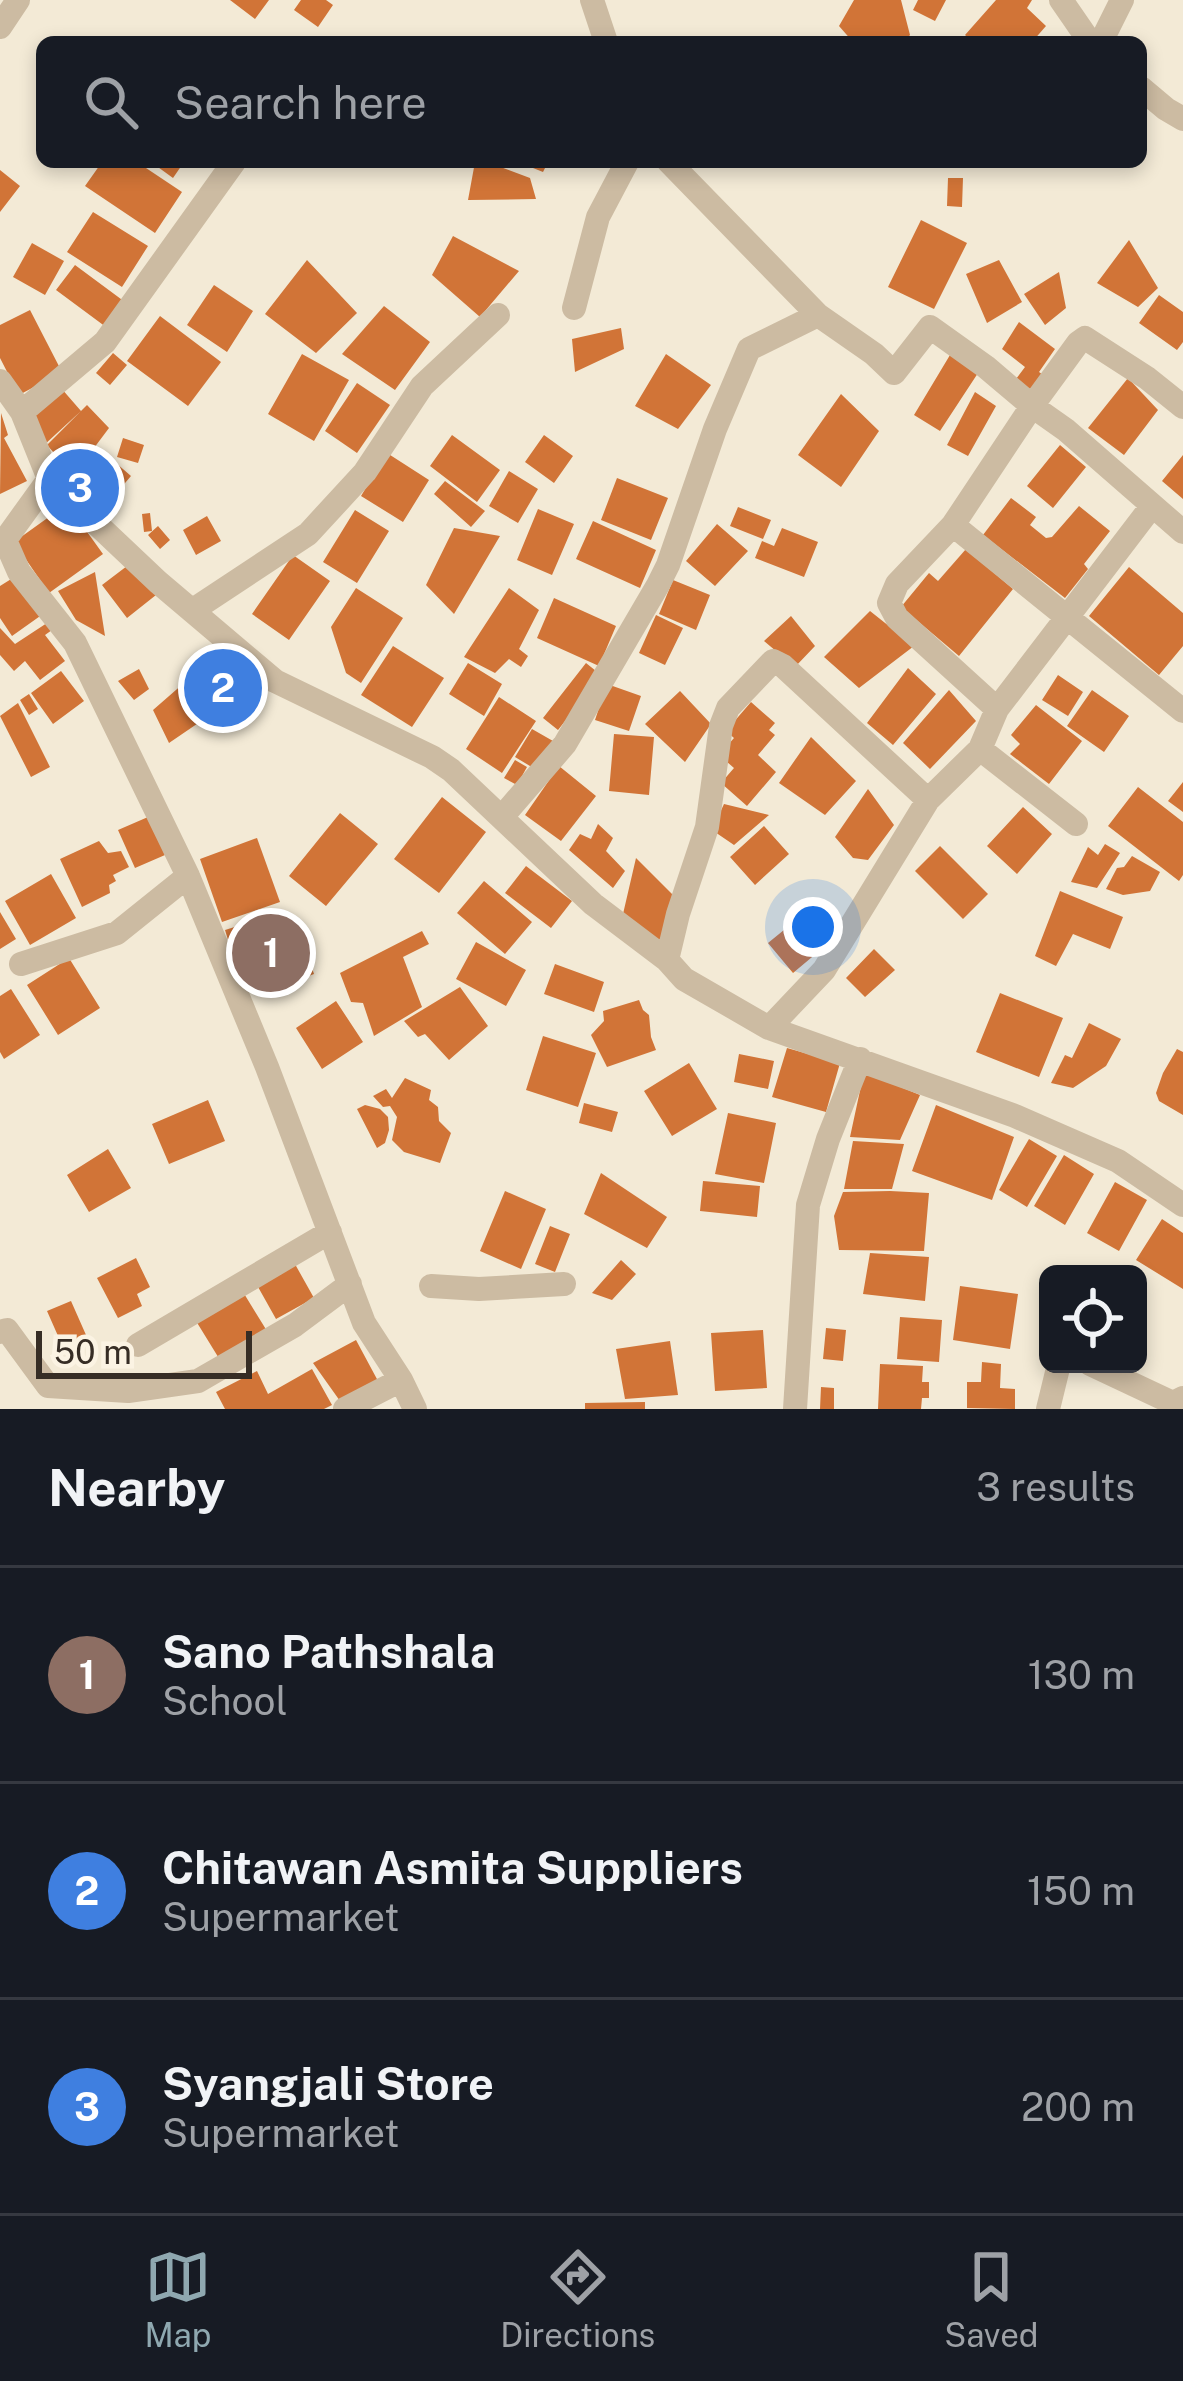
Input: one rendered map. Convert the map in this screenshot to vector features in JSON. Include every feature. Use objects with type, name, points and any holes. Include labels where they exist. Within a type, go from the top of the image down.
[{"type":"street","points":[[0,27],[18,0]]},
{"type":"street","points":[[592,0],[604,36]]},
{"type":"street","points":[[1061,0],[1086,36]]},
{"type":"street","points":[[1104,36],[1122,0]]},
{"type":"street","points":[[1147,93],[1183,119]]},
{"type":"street","points":[[22,412],[105,342],[230,168]]},
{"type":"street","points":[[574,308],[598,217],[624,168]]},
{"type":"street","points":[[675,168],[818,315],[894,373],[930,328],[1066,430],[1183,532]]},
{"type":"street","points":[[193,610],[308,534],[365,472],[422,386],[498,315]]},
{"type":"street","points":[[502,818],[565,744],[658,585],[749,349],[818,315]]},
{"type":"street","points":[[997,709],[897,618],[890,603],[897,584],[952,525],[1031,406],[1085,338],[1183,407]]},
{"type":"street","points":[[0,382],[22,412],[49,479],[158,582],[275,681],[451,770],[593,904],[668,960],[684,979],[769,1028],[1015,1116],[1118,1161],[1183,1205]]},
{"type":"street","points":[[49,479],[5,540],[10,577],[75,643],[188,876],[364,1323],[415,1409]]},
{"type":"street","points":[[769,1028],[824,970],[928,800],[980,749],[997,709],[1152,506]]},
{"type":"street","points":[[952,525],[1183,711]]},
{"type":"street","points":[[668,960],[707,827],[728,708],[772,661],[928,800]]},
{"type":"street","points":[[980,749],[1076,824]]},
{"type":"street","points":[[21,964],[117,933],[188,876]]},
{"type":"street","points":[[795,1409],[808,1205],[860,1059]]},
{"type":"street","points":[[139,1345],[330,1232]]},
{"type":"street","points":[[2,1328],[53,1397],[128,1391],[198,1381],[295,1324],[350,1283]]},
{"type":"street","points":[[431,1286],[479,1289],[564,1284]]},
{"type":"street","points":[[1048,1409],[1057,1373]]},
{"type":"street","points":[[1109,1373],[1172,1402],[1183,1398]]},
{"type":"street","points":[[345,1409],[401,1380]]},
{"type":"building","points":[[230,0],[269,0],[255,19]]},
{"type":"building","points":[[301,0],[326,0],[333,5],[318,27],[294,10]]},
{"type":"building","points":[[854,0],[901,0],[910,35],[848,36],[839,26]]},
{"type":"building","points":[[918,0],[946,0],[935,21],[913,10]]},
{"type":"building","points":[[996,0],[1032,0],[1027,8],[1046,26],[1037,36],[965,35]]},
{"type":"building","points":[[98,168],[146,168],[182,192],[155,233],[85,186]]},
{"type":"building","points":[[159,168],[180,168],[173,178]]},
{"type":"building","points":[[474,168],[503,168],[530,178],[536,199],[468,200]]},
{"type":"building","points":[[0,170],[20,186],[0,212]]},
{"type":"building","points":[[948,178],[963,178],[962,207],[947,206]]},
{"type":"building","points":[[93,212],[148,246],[122,287],[67,252]]},
{"type":"building","points":[[921,220],[967,243],[934,309],[888,287]]},
{"type":"building","points":[[453,236],[519,271],[480,317],[432,275]]},
{"type":"building","points":[[1129,240],[1158,288],[1138,307],[1097,283]]},
{"type":"building","points":[[32,243],[64,261],[45,295],[13,277]]},
{"type":"building","points":[[307,260],[357,313],[316,353],[265,314]]},
{"type":"building","points":[[999,260],[1022,302],[987,323],[966,274]]},
{"type":"building","points":[[75,265],[129,305],[110,330],[56,290]]},
{"type":"building","points":[[1059,272],[1066,308],[1045,325],[1024,294]]},
{"type":"building","points":[[214,285],[253,311],[227,352],[187,325]]},
{"type":"building","points":[[1159,295],[1183,312],[1183,342],[1177,350],[1139,323]]},
{"type":"building","points":[[384,306],[430,342],[395,390],[342,354]]},
{"type":"building","points":[[30,310],[62,372],[19,395],[0,358],[0,325]]},
{"type":"building","points":[[160,316],[221,362],[188,406],[127,361]]},
{"type":"building","points":[[1019,322],[1055,349],[1039,372],[1046,377],[1034,393],[1016,379],[1025,367],[1002,349]]},
{"type":"building","points":[[621,328],[624,349],[575,372],[572,339]]},
{"type":"building","points":[[113,353],[127,365],[110,385],[96,373]]},
{"type":"building","points":[[302,354],[349,380],[314,441],[268,414]]},
{"type":"building","points":[[666,354],[711,385],[678,429],[635,406]]},
{"type":"building","points":[[950,355],[978,373],[940,431],[914,415]]},
{"type":"building","points":[[1128,378],[1158,410],[1124,455],[1088,428]]},
{"type":"building","points":[[357,383],[390,405],[357,453],[325,431]]},
{"type":"building","points":[[61,388],[81,411],[43,446],[26,418]]},
{"type":"building","points":[[975,392],[996,406],[968,456],[947,445]]},
{"type":"building","points":[[841,394],[879,431],[841,487],[798,455]]},
{"type":"building","points":[[87,405],[109,428],[67,484],[53,472],[62,462],[47,445]]},
{"type":"building","points":[[1,413],[8,435],[4,438],[27,481],[0,494]]},
{"type":"building","points":[[452,435],[500,470],[477,502],[430,466]]},
{"type":"building","points":[[544,435],[573,456],[554,483],[525,462]]},
{"type":"building","points":[[123,438],[144,445],[138,463],[117,457]]},
{"type":"building","points":[[1060,445],[1086,467],[1053,508],[1027,486]]},
{"type":"building","points":[[387,453],[429,480],[403,522],[361,496]]},
{"type":"building","points":[[93,454],[107,466],[82,494],[69,483]]},
{"type":"building","points":[[1183,455],[1183,499],[1162,481]]},
{"type":"building","points":[[116,463],[131,476],[103,509],[88,495]]},
{"type":"building","points":[[509,471],[538,489],[518,523],[489,506]]},
{"type":"building","points":[[617,478],[668,498],[651,540],[601,520]]},
{"type":"building","points":[[445,481],[485,511],[471,527],[434,494]]},
{"type":"building","points":[[1011,498],[1036,517],[1030,525],[1046,538],[1079,506],[1110,531],[1065,598],[983,535]]},
{"type":"building","points":[[67,504],[103,554],[49,593],[14,542]]},
{"type":"building","points":[[738,507],[771,520],[763,539],[730,526]]},
{"type":"building","points":[[538,509],[574,524],[552,575],[517,560]]},
{"type":"building","points":[[355,510],[389,531],[357,583],[323,562]]},
{"type":"building","points":[[150,513],[152,531],[144,532],[142,514]]},
{"type":"building","points":[[207,516],[221,541],[196,555],[183,530]]},
{"type":"building","points":[[593,521],[656,550],[640,588],[576,559]]},
{"type":"building","points":[[717,524],[748,551],[715,586],[686,561]]},
{"type":"building","points":[[158,526],[170,540],[160,549],[148,535]]},
{"type":"building","points":[[454,528],[500,536],[454,614],[426,585]]},
{"type":"building","points":[[782,528],[818,542],[804,577],[755,558],[762,541],[774,546]]},
{"type":"building","points":[[966,549],[1013,589],[959,656],[901,607],[929,573],[938,581]]},
{"type":"building","points":[[293,555],[330,581],[289,640],[252,614]]},
{"type":"building","points":[[131,563],[156,595],[127,618],[102,585]]},
{"type":"building","points":[[1129,567],[1183,613],[1183,646],[1159,675],[1089,616]]},
{"type":"building","points":[[95,572],[105,636],[76,620],[58,591]]},
{"type":"building","points":[[16,576],[43,614],[12,636],[0,618],[0,586]]},
{"type":"building","points":[[673,580],[710,595],[696,630],[659,614]]},
{"type":"building","points":[[356,588],[403,618],[361,683],[346,673],[331,627]]},
{"type":"building","points":[[509,588],[539,610],[519,649],[528,656],[521,667],[509,659],[495,673],[464,657]]},
{"type":"building","points":[[554,598],[616,626],[599,666],[537,638]]},
{"type":"building","points":[[870,611],[914,646],[859,688],[824,657]]},
{"type":"building","points":[[656,615],[683,628],[665,665],[639,653]]},
{"type":"building","points":[[791,616],[815,646],[795,667],[764,641]]},
{"type":"building","points":[[47,623],[52,630],[45,635],[65,661],[40,680],[25,661],[14,671],[0,655],[0,628],[15,644]]},
{"type":"building","points":[[393,646],[444,678],[412,727],[361,695]]},
{"type":"building","points":[[468,663],[502,684],[484,716],[449,694]]},
{"type":"building","points":[[586,663],[601,675],[558,730],[543,718]]},
{"type":"building","points":[[908,668],[936,694],[893,745],[867,723]]},
{"type":"building","points":[[139,669],[149,689],[134,700],[118,681]]},
{"type":"building","points":[[61,671],[84,701],[53,724],[31,693]]},
{"type":"building","points":[[1058,675],[1083,692],[1068,716],[1042,700]]},
{"type":"building","points":[[192,676],[227,680],[232,700],[169,743],[153,710]]},
{"type":"building","points":[[607,684],[641,696],[629,731],[595,720]]},
{"type":"building","points":[[949,690],[976,721],[930,769],[903,743]]},
{"type":"building","points":[[1092,690],[1129,716],[1104,752],[1067,726]]},
{"type":"building","points":[[680,691],[711,724],[685,762],[645,724]]},
{"type":"building","points":[[29,694],[38,709],[29,715],[20,700]]},
{"type":"building","points":[[499,697],[536,721],[502,773],[466,749]]},
{"type":"building","points":[[751,702],[775,723],[769,730],[775,735],[758,755],[776,772],[747,806],[721,783],[734,768],[719,755],[734,738],[726,731]]},
{"type":"building","points":[[18,703],[50,767],[31,777],[0,716]]},
{"type":"building","points":[[1036,705],[1082,741],[1049,784],[1010,754],[1020,744],[1011,735]]},
{"type":"building","points":[[532,729],[553,741],[535,769],[515,757]]},
{"type":"building","points":[[614,734],[654,737],[649,795],[609,791]]},
{"type":"building","points":[[811,737],[856,781],[825,815],[779,783]]},
{"type":"building","points":[[515,760],[527,767],[517,785],[504,778]]},
{"type":"building","points":[[559,766],[596,796],[561,841],[525,815]]},
{"type":"building","points":[[1183,782],[1183,812],[1168,801]]},
{"type":"building","points":[[1138,787],[1183,822],[1179,881],[1108,826]]},
{"type":"building","points":[[868,789],[894,825],[868,860],[853,858],[835,837]]},
{"type":"building","points":[[442,797],[486,832],[439,893],[394,859]]},
{"type":"building","points":[[724,804],[769,815],[734,845],[712,830]]},
{"type":"building","points":[[1023,807],[1052,834],[1017,874],[987,846]]},
{"type":"building","points":[[340,813],[378,844],[326,906],[289,876]]},
{"type":"building","points":[[148,817],[165,855],[135,868],[118,830]]},
{"type":"building","points":[[598,824],[613,838],[606,851],[625,871],[613,888],[569,850],[580,834],[591,839]]},
{"type":"building","points":[[764,826],[789,854],[755,885],[730,857]]},
{"type":"building","points":[[257,838],[280,902],[222,922],[200,859]]},
{"type":"building","points":[[99,841],[108,853],[121,851],[129,867],[113,875],[116,881],[109,885],[110,893],[82,907],[60,859]]},
{"type":"building","points":[[1105,844],[1120,853],[1097,888],[1071,882],[1088,847],[1098,855]]},
{"type":"building","points":[[940,846],[988,894],[963,919],[915,871]]},
{"type":"building","points":[[1132,856],[1160,872],[1150,891],[1123,895],[1106,889],[1117,868]]},
{"type":"building","points":[[636,858],[676,898],[662,946],[623,914]]},
{"type":"building","points":[[526,866],[572,901],[551,928],[505,893]]},
{"type":"building","points":[[51,874],[76,918],[30,945],[5,901]]},
{"type":"building","points":[[484,881],[532,922],[505,954],[457,913]]},
{"type":"building","points":[[1060,891],[1123,917],[1110,949],[1073,934],[1056,966],[1035,956]]},
{"type":"building","points":[[0,912],[16,939],[0,949]]},
{"type":"building","points":[[806,912],[830,942],[793,973],[768,943]]},
{"type":"building","points":[[241,925],[249,954],[234,959],[225,930]]},
{"type":"building","points":[[422,931],[429,944],[403,957],[422,1007],[374,1036],[363,1003],[351,1002],[340,973]]},
{"type":"building","points":[[301,937],[314,974],[275,988],[262,951]]},
{"type":"building","points":[[476,942],[526,970],[506,1006],[456,979]]},
{"type":"building","points":[[874,949],[895,970],[865,997],[846,978]]},
{"type":"building","points":[[69,958],[100,1008],[58,1035],[27,985]]},
{"type":"building","points":[[555,964],[604,982],[594,1012],[544,994]]},
{"type":"building","points":[[460,987],[488,1026],[449,1060],[425,1034],[418,1037],[404,1021]]},
{"type":"building","points":[[11,989],[40,1035],[4,1059],[0,996]]},
{"type":"building","points":[[1000,993],[1063,1018],[1039,1077],[976,1052]]},
{"type":"building","points":[[639,1000],[649,1015],[656,1050],[607,1067],[591,1035],[604,1021],[603,1011]]},
{"type":"building","points":[[336,1001],[363,1042],[322,1069],[296,1028]]},
{"type":"building","points":[[1089,1023],[1121,1039],[1106,1066],[1073,1088],[1051,1083],[1065,1055],[1072,1058]]},
{"type":"building","points":[[543,1036],[596,1053],[578,1107],[526,1090]]},
{"type":"building","points":[[787,1048],[840,1063],[826,1112],[772,1097]]},
{"type":"building","points":[[1177,1049],[1183,1052],[1183,1115],[1159,1101],[1156,1093]]},
{"type":"building","points":[[739,1054],[774,1061],[768,1089],[734,1082]]},
{"type":"building","points":[[689,1063],[717,1109],[672,1136],[644,1091]]},
{"type":"building","points":[[864,1072],[920,1095],[900,1140],[850,1137]]},
{"type":"building","points":[[405,1078],[431,1090],[429,1100],[438,1107],[439,1121],[451,1133],[440,1163],[404,1152],[392,1140],[397,1117],[390,1106],[383,1107],[373,1096],[386,1089],[392,1098]]},
{"type":"building","points":[[208,1100],[225,1141],[169,1164],[152,1124]]},
{"type":"building","points":[[584,1103],[618,1112],[612,1132],[579,1123]]},
{"type":"building","points":[[365,1105],[388,1117],[385,1143],[377,1148],[357,1109]]},
{"type":"building","points":[[936,1105],[1014,1137],[992,1200],[912,1171]]},
{"type":"building","points":[[728,1113],[776,1123],[764,1183],[715,1174]]},
{"type":"building","points":[[1029,1139],[1057,1156],[1027,1207],[999,1190]]},
{"type":"building","points":[[853,1141],[904,1144],[892,1189],[844,1189]]},
{"type":"building","points":[[108,1149],[131,1188],[89,1212],[67,1175]]},
{"type":"building","points":[[1064,1155],[1094,1174],[1065,1225],[1034,1206]]},
{"type":"building","points":[[601,1173],[667,1217],[647,1248],[584,1214]]},
{"type":"building","points":[[703,1181],[760,1186],[757,1217],[700,1211]]},
{"type":"building","points":[[1115,1182],[1147,1200],[1119,1251],[1087,1233]]},
{"type":"building","points":[[505,1191],[546,1209],[521,1269],[480,1251]]},
{"type":"building","points":[[843,1192],[929,1193],[924,1251],[839,1250],[834,1216]]},
{"type":"building","points":[[1162,1219],[1183,1233],[1183,1289],[1147,1265],[1136,1260]]},
{"type":"building","points":[[550,1226],[570,1234],[555,1272],[535,1264]]},
{"type":"building","points":[[870,1253],[929,1257],[925,1301],[863,1294]]},
{"type":"building","points":[[291,1257],[314,1298],[276,1319],[253,1278]]},
{"type":"building","points":[[136,1258],[150,1287],[137,1294],[142,1306],[118,1318],[97,1278]]},
{"type":"building","points":[[621,1260],[636,1274],[612,1300],[592,1293]]},
{"type":"building","points":[[960,1286],[1018,1294],[1010,1349],[953,1340]]},
{"type":"building","points":[[243,1292],[267,1331],[220,1360],[196,1321]]},
{"type":"building","points":[[71,1301],[90,1344],[66,1354],[47,1311]]},
{"type":"building","points":[[900,1317],[942,1320],[939,1362],[897,1359]]},
{"type":"building","points":[[826,1328],[846,1330],[843,1361],[823,1359]]},
{"type":"building","points":[[763,1330],[767,1388],[715,1391],[711,1333]]},
{"type":"building","points":[[356,1340],[378,1381],[340,1401],[313,1363]]},
{"type":"building","points":[[670,1341],[678,1395],[625,1399],[616,1349]]},
{"type":"building","points":[[982,1362],[1001,1364],[1000,1388],[1015,1389],[1015,1409],[967,1408],[967,1382],[981,1382]]},
{"type":"building","points":[[880,1364],[923,1366],[922,1382],[929,1382],[929,1398],[922,1398],[921,1409],[878,1409]]},
{"type":"building","points":[[312,1369],[332,1405],[324,1409],[225,1409],[216,1392],[257,1371],[268,1394]]},
{"type":"building","points":[[821,1387],[834,1388],[834,1409],[820,1409]]},
{"type":"building","points":[[645,1402],[645,1409],[585,1409],[585,1403]]},
{"type":"place","name":"Syangjali Store","points":[[80,488]]},
{"type":"place","name":"Chitawan Asmita Suppliers","points":[[223,688]]},
{"type":"place","name":"Sano Pathshala","points":[[271,953]]}]
